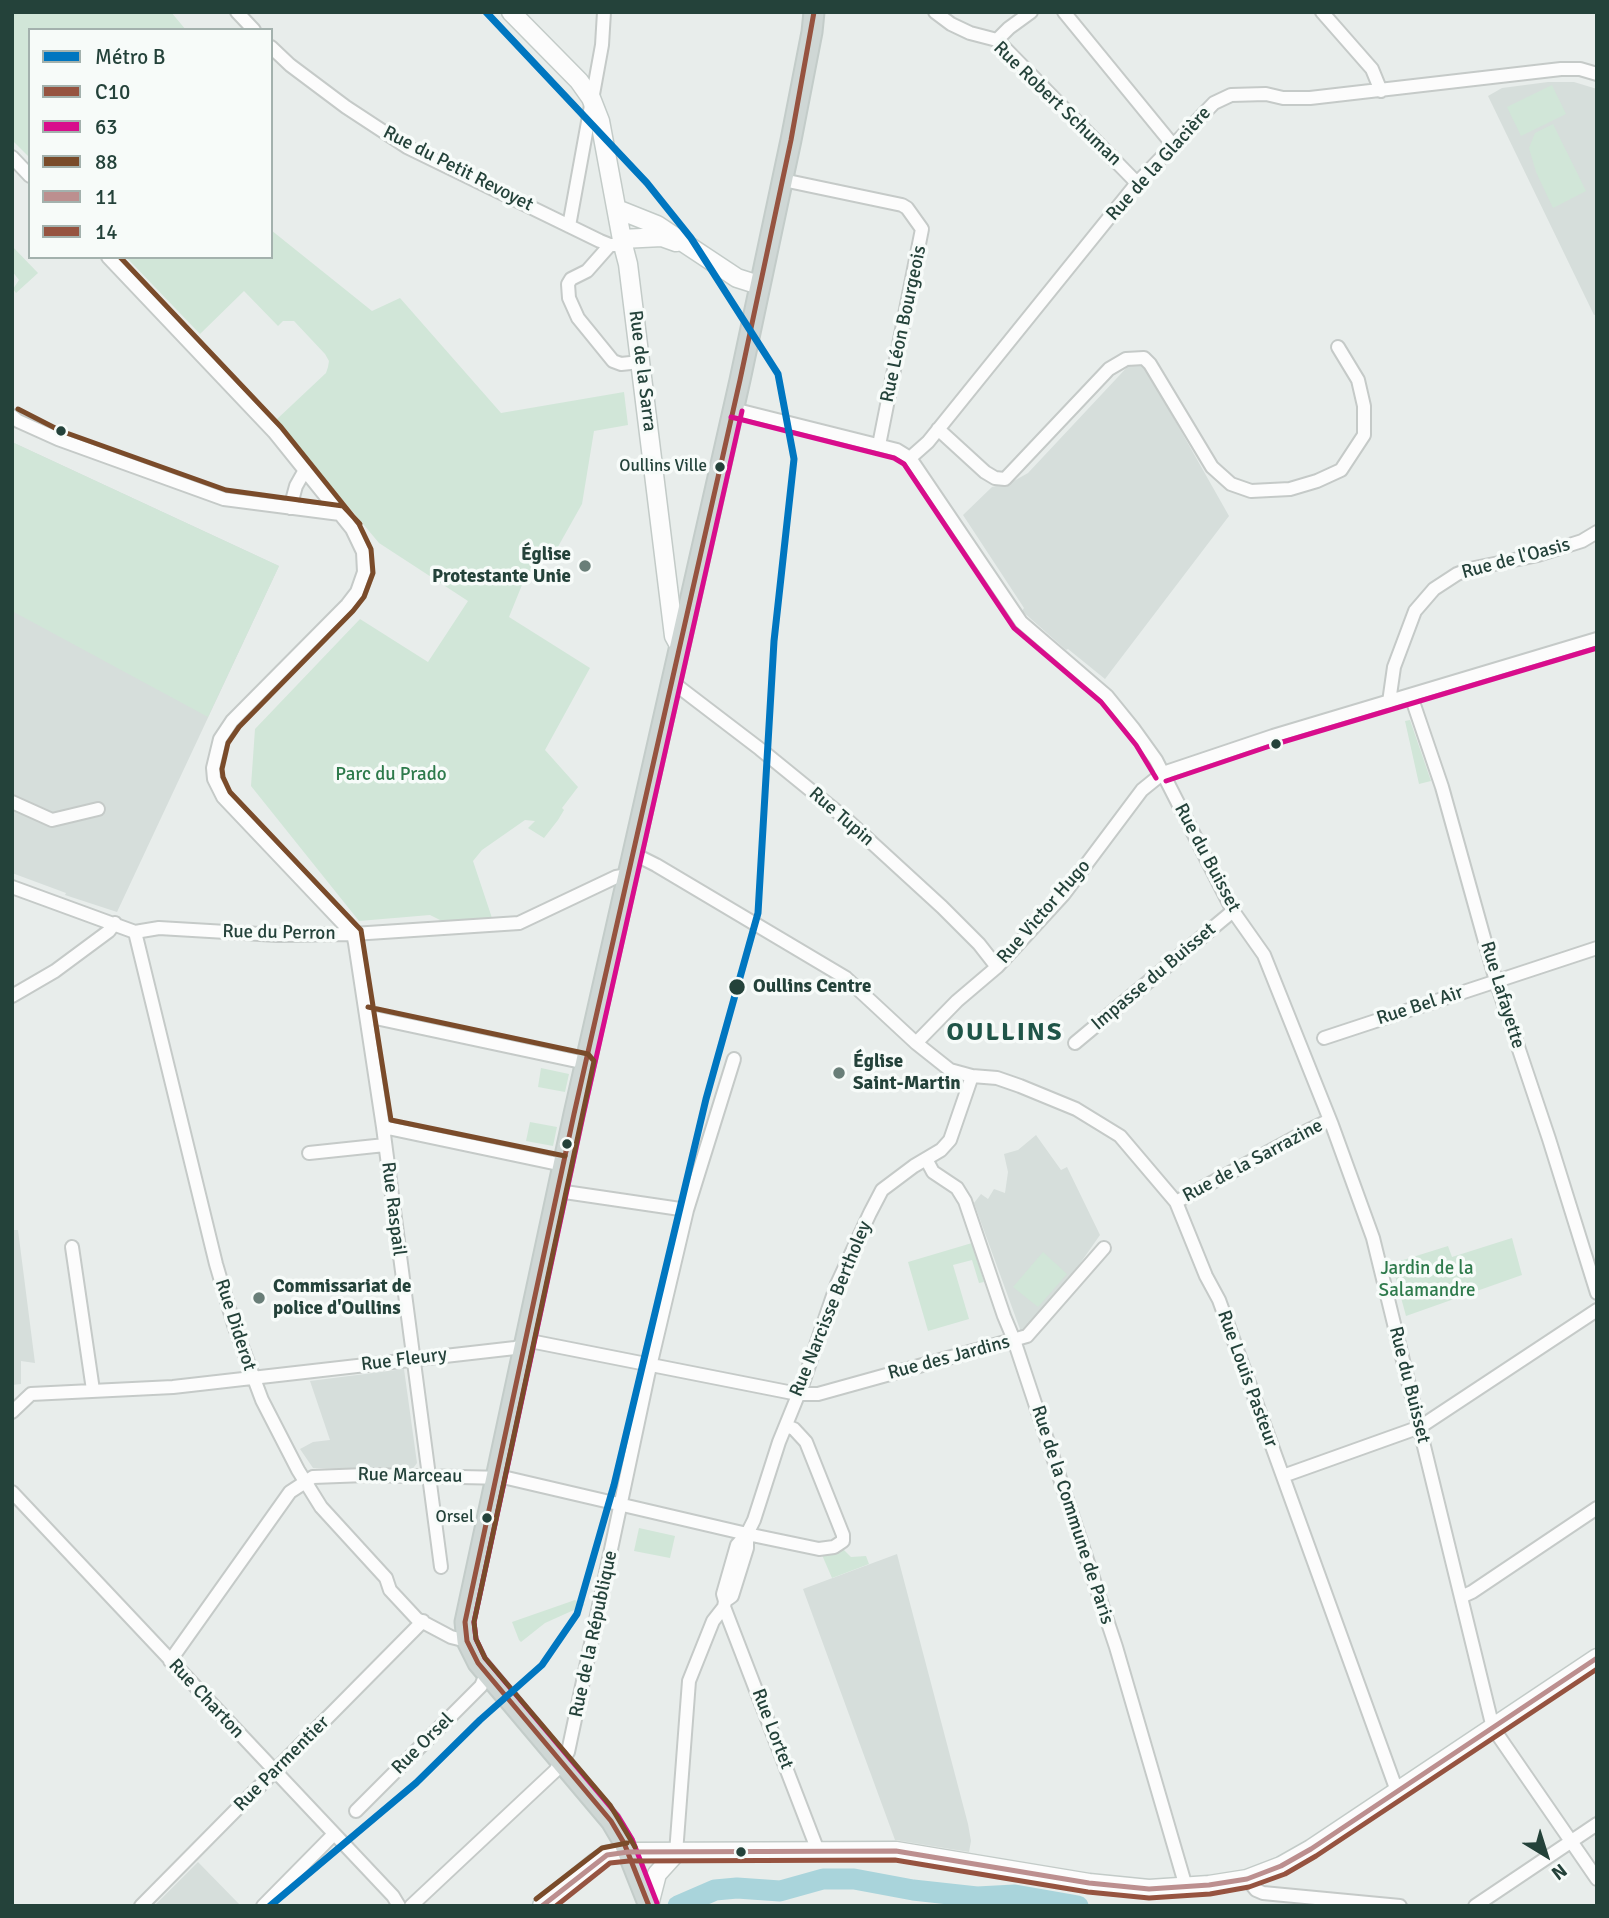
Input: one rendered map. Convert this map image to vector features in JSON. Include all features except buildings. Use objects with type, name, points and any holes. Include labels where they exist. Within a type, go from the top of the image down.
[{"type":"main road","name":"Rue de la Sarra","points":[[511,12],[572,73],[591,98],[600,121],[617,209],[618,243],[628,264],[674,636],[680,647]]},
{"type":"main road","points":[[649,1905],[647,1878],[628,1853],[611,1821],[486,1674],[467,1641],[466,1622],[632,853],[783,180],[814,12]]},
{"type":"main road","points":[[617,209],[657,225],[737,278],[760,285]]},
{"type":"main road","points":[[618,243],[663,237],[686,245]]},
{"type":"main road","points":[[542,1906],[607,1855],[628,1853],[896,1851],[1088,1883],[1149,1889],[1247,1879],[1281,1867],[1597,1658]]},
{"type":"main road","points":[[647,1878],[676,1853]]},
{"type":"street","points":[[237,12],[252,28]]},
{"type":"street","name":"Rue Robert Schuman","points":[[935,12],[970,33],[997,40],[1138,183]]},
{"type":"street","points":[[997,40],[1031,12]]},
{"type":"street","points":[[1064,12],[1172,144]]},
{"type":"street","points":[[1322,12],[1372,69],[1381,91]]},
{"type":"street","points":[[569,226],[606,15]]},
{"type":"street","name":"Rue du Petit Revoyet","points":[[273,49],[346,107],[407,147],[569,226],[618,243]]},
{"type":"street","name":"Rue de la Glacière","points":[[910,458],[923,448],[1138,183],[1172,144],[1214,103],[1231,95],[1310,98],[1561,69],[1580,69],[1597,74]]},
{"type":"street","points":[[12,157],[28,174]]},
{"type":"street","name":"Rue Léon Bourgeois","points":[[783,180],[902,205],[908,208],[922,229],[879,445]]},
{"type":"street","points":[[618,243],[587,271],[571,279],[568,284],[569,298],[578,318],[613,361],[621,364],[640,362]]},
{"type":"street","points":[[110,259],[274,432],[340,514],[358,539],[363,552],[365,566],[360,585],[347,605],[232,721],[220,739],[213,768],[214,779],[223,797],[353,934]]},
{"type":"street","points":[[939,428],[995,478],[1005,479],[1109,369],[1126,359],[1144,358],[1212,467],[1231,484],[1251,491],[1290,489],[1341,470],[1364,435],[1364,407],[1358,380],[1338,346]]},
{"type":"street","points":[[733,409],[879,445],[897,450],[910,458]]},
{"type":"street","points":[[12,416],[58,439],[224,499],[340,514]]},
{"type":"street","name":"Rue du Buisset","points":[[910,458],[1018,619],[1107,696],[1143,740],[1163,773],[1233,911],[1264,955],[1330,1120],[1373,1238],[1493,1728],[1597,1879]]},
{"type":"street","points":[[290,508],[296,486],[305,470]]},
{"type":"street","name":"Rue de l'Oasis","points":[[1389,702],[1394,667],[1415,611],[1434,589],[1470,569],[1538,555],[1582,541],[1597,532]]},
{"type":"street","points":[[1163,773],[1239,747],[1597,639]]},
{"type":"street","name":"Rue Tupin","points":[[671,681],[761,749],[846,819],[942,907],[979,944],[997,967]]},
{"type":"street","name":"Rue Lafayette","points":[[1410,696],[1442,787],[1496,981],[1597,1293]]},
{"type":"street","name":"Rue Victor Hugo","points":[[916,1043],[957,1000],[997,967],[1064,894],[1142,790],[1163,773]]},
{"type":"street","points":[[12,802],[52,820],[98,809]]},
{"type":"street","name":"Rue Louis Pasteur","points":[[632,853],[846,978],[916,1043],[950,1069],[1008,1082],[1076,1109],[1120,1136],[1176,1202],[1206,1276],[1219,1300],[1397,1791]]},
{"type":"street","name":"Rue du Perron","points":[[12,887],[135,932],[159,928],[278,935],[353,934],[519,923],[616,877],[628,875]]},
{"type":"street","points":[[320,933],[327,919],[323,903]]},
{"type":"street","name":"Impasse du Buisset","points":[[1075,1043],[1233,911]]},
{"type":"street","points":[[12,996],[55,971],[109,931],[115,923]]},
{"type":"street","name":"Rue Diderot","points":[[135,932],[216,1264],[252,1378],[262,1400],[321,1507],[386,1578],[390,1590],[417,1619],[452,1637],[467,1641]]},
{"type":"street","name":"Rue Raspail","points":[[353,934],[383,1127],[441,1567]]},
{"type":"street","name":"Rue Bel Air","points":[[1324,1038],[1597,948]]},
{"type":"street","points":[[366,1016],[586,1063]]},
{"type":"street","name":"Rue de la République","points":[[411,1906],[555,1772],[570,1745],[651,1364],[687,1210],[734,1059]]},
{"type":"street","name":"Rue Narcisse Bertholey","points":[[676,1853],[688,1681],[713,1621],[732,1596],[747,1548],[747,1534],[837,1284],[882,1190],[941,1150],[950,1140],[972,1076]]},
{"type":"street","name":"Rue de la Sarrazine","points":[[1176,1202],[1330,1120]]},
{"type":"street","points":[[383,1127],[564,1165]]},
{"type":"street","points":[[309,1153],[385,1145]]},
{"type":"street","name":"Rue de la Commune de Paris","points":[[926,1159],[933,1172],[957,1188],[965,1201],[1014,1340],[1115,1647],[1186,1887]]},
{"type":"street","points":[[558,1191],[687,1210]]},
{"type":"street","points":[[72,1247],[93,1390]]},
{"type":"street","name":"Rue des Jardins","points":[[798,1394],[818,1394],[1027,1336],[1104,1248]]},
{"type":"street","points":[[1283,1476],[1420,1427],[1597,1310]]},
{"type":"street","name":"Rue Fleury","points":[[12,1412],[31,1394],[173,1387],[535,1342],[798,1394]]},
{"type":"street","name":"Rue Marceau","points":[[305,1482],[313,1476],[331,1475],[495,1478],[819,1549],[834,1547],[843,1541],[843,1535],[806,1442],[794,1429],[786,1426]]},
{"type":"street","points":[[170,1661],[290,1492],[305,1482]]},
{"type":"street","name":"Rue Charton","points":[[12,1492],[393,1896],[399,1906]]},
{"type":"street","points":[[1461,1597],[1597,1508]]},
{"type":"street","name":"Rue Lortet","points":[[724,1604],[818,1851]]},
{"type":"street","name":"Rue Parmentier","points":[[141,1906],[423,1621]]},
{"type":"street","name":"Rue Orsel","points":[[356,1811],[481,1686],[486,1674]]},
{"type":"street","points":[[1475,1906],[1597,1824]]},
{"type":"street","points":[[263,1906],[334,1834]]},
{"type":"street","points":[[1247,1879],[1256,1890],[1263,1893],[1400,1906]]},
{"type":"shaded area","points":[[1548,82],[1574,82],[1597,89],[1597,314],[1594,315],[1488,96],[1502,88]]},
{"type":"shaded area","points":[[1131,363],[1143,364],[1229,516],[1105,679],[1066,650],[1022,611],[1024,608],[963,515],[992,487],[1012,482],[1028,473]]},
{"type":"shaded area","points":[[12,442],[279,566],[117,912],[65,895],[66,893],[12,873]]},
{"type":"shaded area","points":[[1036,1135],[1061,1170],[1067,1167],[1100,1235],[1074,1272],[1021,1332],[974,1203],[981,1194],[988,1199],[994,1189],[1005,1193],[1008,1172],[1004,1154],[1018,1150]]},
{"type":"shaded area","points":[[12,1230],[18,1230],[35,1363],[21,1361],[21,1384],[12,1385]]},
{"type":"shaded area","points":[[404,1369],[417,1463],[411,1471],[313,1468],[300,1449],[313,1442],[330,1440],[310,1381]]},
{"type":"shaded area","points":[[897,1554],[968,1824],[971,1841],[969,1852],[895,1840],[803,1589]]},
{"type":"shaded area","points":[[198,1862],[241,1906],[154,1906]]},
{"type":"green space","points":[[12,12],[171,12],[184,28],[28,28],[28,156],[12,140]]},
{"type":"green space","points":[[1552,85],[1566,114],[1521,136],[1507,107]]},
{"type":"green space","points":[[1553,124],[1586,191],[1553,208],[1536,172],[1529,148],[1535,133]]},
{"type":"green space","name":"Parc du Prado","points":[[273,232],[372,311],[400,298],[501,413],[624,392],[628,425],[594,431],[582,504],[555,552],[526,575],[509,617],[590,668],[545,750],[578,787],[562,808],[564,810],[558,820],[544,838],[528,828],[535,821],[525,820],[482,850],[473,861],[492,918],[444,922],[430,915],[359,921],[251,786],[255,729],[360,619],[428,662],[468,601],[379,543],[276,420],[326,373],[328,367],[329,361],[325,354],[294,321],[283,321],[278,326],[244,291],[200,334],[128,259],[273,259]]},
{"type":"green space","points":[[12,246],[38,273],[16,293],[13,289],[19,280],[12,271]]},
{"type":"green space","points":[[12,442],[279,566],[208,717],[12,611]]},
{"type":"green space","points":[[1410,720],[1431,781],[1419,784],[1405,721]]},
{"type":"green space","points":[[541,1068],[569,1074],[565,1092],[538,1087]]},
{"type":"green space","points":[[530,1122],[557,1127],[553,1146],[526,1141]]},
{"type":"green space","name":"Jardin de la Salamandre","points":[[1512,1238],[1522,1275],[1406,1316],[1393,1268],[1400,1261],[1448,1246],[1452,1257]]},
{"type":"green space","points":[[972,1243],[984,1282],[979,1283],[972,1260],[953,1265],[969,1319],[928,1331],[908,1262]]},
{"type":"green space","points":[[1043,1252],[1067,1274],[1038,1307],[1013,1287]]},
{"type":"green space","points":[[639,1528],[675,1536],[670,1558],[634,1551]]},
{"type":"green space","points":[[842,1548],[851,1557],[866,1556],[869,1564],[832,1578],[822,1555]]},
{"type":"green space","points":[[575,1600],[585,1605],[545,1623],[521,1642],[519,1640],[512,1622]]},
{"type":"waterway","points":[[678,1906],[715,1890],[737,1888],[780,1891],[823,1879],[854,1879],[913,1890],[977,1897],[1015,1895],[1078,1906]]},
{"type":"metro line","name":"B","points":[[270,1906],[416,1783],[480,1720],[542,1665],[577,1614],[614,1485],[706,1099],[758,913],[774,641],[794,459],[778,374],[691,238],[647,183],[486,12]]},
{"type":"transit line","name":"C10","points":[[649,1906],[624,1843],[611,1821],[478,1663],[467,1641],[465,1622],[574,1114],[740,380],[791,140],[814,12]]},
{"type":"transit line","name":"88","points":[[122,259],[281,427],[359,524],[371,549],[373,573],[364,597],[239,727],[228,743],[222,769],[230,792],[361,930],[391,1120],[565,1156]]},
{"type":"transit line","name":"88","points":[[18,409],[61,431],[226,490],[343,506],[360,524]]},
{"type":"transit line","name":"63","points":[[657,1903],[632,1839],[618,1816],[485,1658],[476,1639],[474,1622],[583,1116],[742,411]]},
{"type":"transit line","name":"63","points":[[731,417],[894,458],[904,464],[1014,628],[1101,702],[1136,745],[1156,778]]},
{"type":"transit line","name":"63","points":[[1166,781],[1276,744],[1597,648]]},
{"type":"transit line","name":"88","points":[[368,1007],[588,1054],[594,1061],[474,1622],[476,1639],[485,1658],[610,1805],[635,1847]]},
{"type":"transit line","name":"11","points":[[542,1906],[607,1855],[628,1852],[896,1851],[1089,1883],[1149,1889],[1209,1885],[1247,1879],[1281,1866],[1311,1849],[1597,1658]]},
{"type":"transit line","name":"14","points":[[556,1906],[610,1863],[629,1861],[895,1860],[1088,1892],[1149,1898],[1210,1894],[1249,1887],[1285,1874],[1316,1856],[1597,1669]]},
{"type":"transit line","name":"88","points":[[536,1899],[602,1848],[627,1843]]},
{"type":"place","name":"Oullins Ville","points":[[720,467]]},
{"type":"place","name":"Église Protestante Unie","points":[[585,566]]},
{"type":"place","name":"Oullins Centre","points":[[737,987]]},
{"type":"place","name":"Église Saint-Martin","points":[[839,1073]]},
{"type":"place","name":"Commissariat de police d'Oullins","points":[[259,1298]]},
{"type":"place","name":"Orsel","points":[[487,1518]]},
{"type":"district","name":"OULLINS","points":[[1005,1033]]}]
